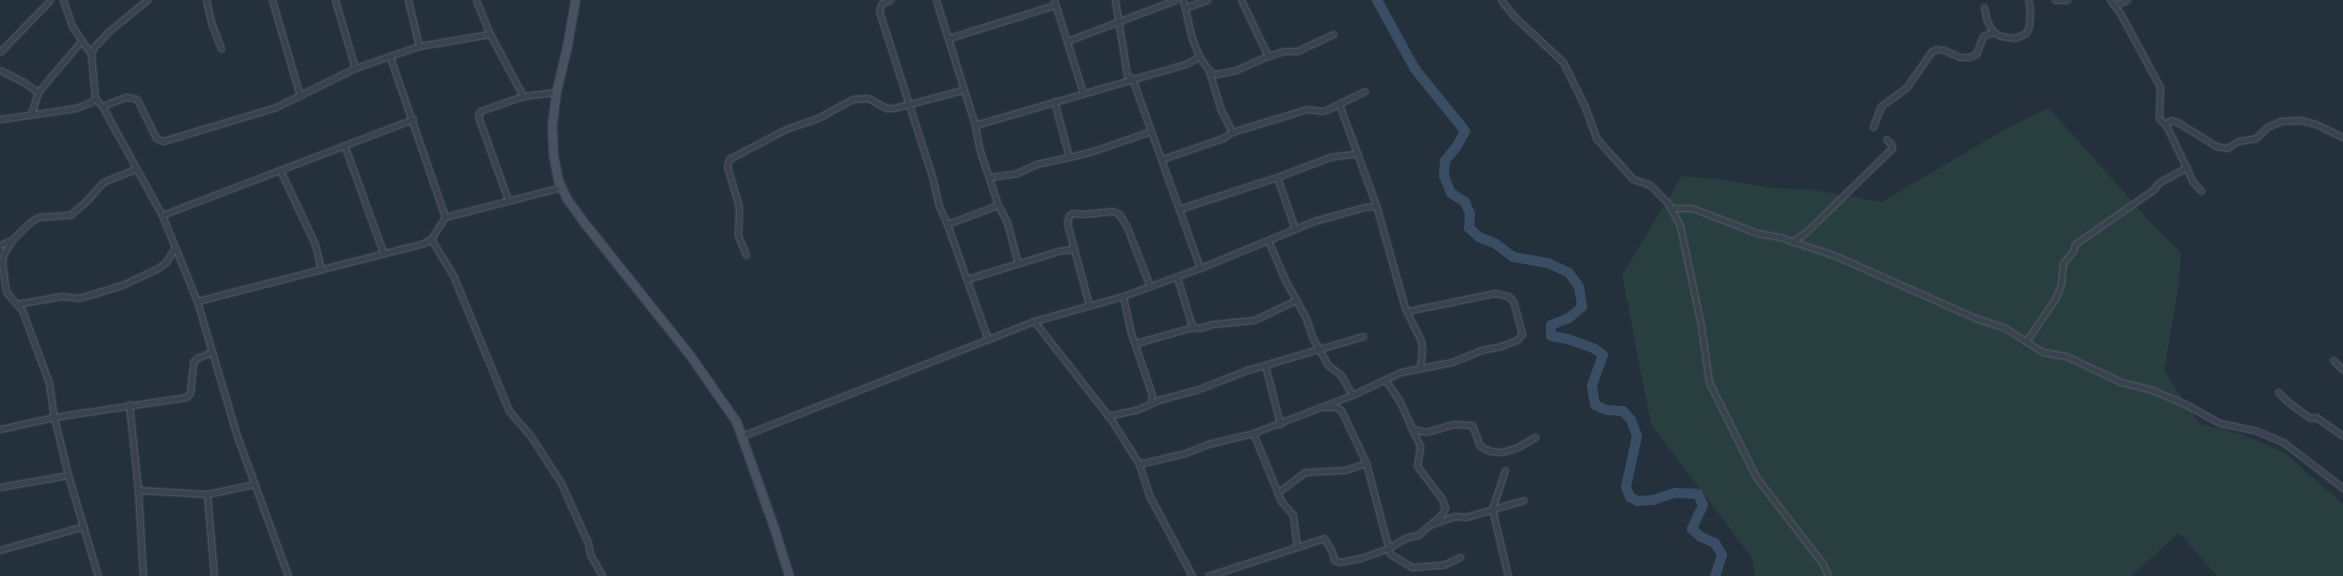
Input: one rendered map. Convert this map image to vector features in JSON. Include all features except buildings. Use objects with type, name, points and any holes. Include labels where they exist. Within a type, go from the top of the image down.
[{"type":"main road","points":[[575,0],[568,40],[556,92],[552,140],[555,166],[562,187],[582,220],[718,393],[736,421],[789,576]]},
{"type":"street","points":[[0,52],[50,0]]},
{"type":"street","points":[[63,0],[72,26],[91,54]]},
{"type":"street","points":[[147,0],[110,30],[94,47],[91,54],[95,98],[102,106],[135,169],[162,215],[197,301],[238,439],[288,576]]},
{"type":"street","points":[[206,0],[212,25],[221,48]]},
{"type":"street","points":[[272,0],[300,96]]},
{"type":"street","points":[[335,0],[355,68]]},
{"type":"street","points":[[408,0],[419,46]]},
{"type":"street","points":[[476,0],[490,34],[523,96]]},
{"type":"street","points":[[890,0],[882,3],[879,11],[932,176],[939,206],[947,224],[988,340]]},
{"type":"street","points":[[936,0],[949,38],[962,90],[975,125],[979,148],[990,177],[998,205],[1007,222],[1018,264]]},
{"type":"street","points":[[1114,0],[1126,75],[1132,78],[1200,268]]},
{"type":"street","points":[[1067,41],[1175,0]]},
{"type":"street","points":[[1183,0],[1186,7],[1192,38],[1199,56],[1209,71],[1220,108],[1232,132]]},
{"type":"street","points":[[1186,7],[1207,0]]},
{"type":"street","points":[[1241,0],[1268,56]]},
{"type":"street","points":[[1501,0],[1515,17],[1563,62],[1585,106],[1596,138],[1633,179],[1650,186],[1671,208],[1680,226],[1689,265],[1709,382],[1756,477],[1823,564],[1828,576]]},
{"type":"street","points":[[1984,7],[1987,21],[1993,32],[2008,38],[2015,38],[2026,33],[2030,18],[2028,0]]},
{"type":"street","points":[[2055,0],[2067,0]]},
{"type":"street","points":[[2110,0],[2160,86],[2159,118],[2165,124],[2187,168],[2192,182],[2201,191]]},
{"type":"street","points":[[2114,5],[2127,0]]},
{"type":"street","points":[[949,38],[1054,3],[1082,92]]},
{"type":"street","points":[[1873,126],[1882,106],[1906,88],[1931,52],[1936,49],[1952,52],[1960,57],[1969,57],[1976,54],[1983,36],[1993,32]]},
{"type":"street","points":[[102,106],[126,97],[137,99],[156,138],[163,141],[276,107],[355,68],[419,46],[490,34]]},
{"type":"street","points":[[1209,71],[1216,74],[1236,70],[1283,51],[1297,51],[1333,34]]},
{"type":"street","points":[[31,114],[38,92],[81,41]]},
{"type":"street","points":[[975,125],[1082,92],[1188,64],[1199,56]]},
{"type":"street","points":[[390,57],[413,119],[445,217]]},
{"type":"street","points":[[0,70],[26,83],[38,92]]},
{"type":"street","points":[[1212,79],[1216,74]]},
{"type":"street","points":[[746,255],[738,235],[739,207],[727,166],[729,159],[786,129],[818,118],[852,99],[868,98],[877,101],[886,108],[909,105],[962,90]]},
{"type":"street","points":[[1162,159],[1223,138],[1232,132],[1307,109],[1323,111],[1365,91]]},
{"type":"street","points":[[508,200],[478,116],[480,111],[523,96],[556,92]]},
{"type":"street","points":[[0,119],[76,108],[91,102],[95,98]]},
{"type":"street","points":[[1054,101],[1069,157]]},
{"type":"street","points":[[1339,104],[1358,153],[1407,311],[1421,341],[1422,350],[1420,367]]},
{"type":"street","points":[[162,215],[345,147],[413,119]]},
{"type":"street","points":[[2165,124],[2171,120],[2179,123],[2216,146],[2227,148],[2238,141],[2256,138],[2267,127],[2281,121],[2300,120],[2343,137]]},
{"type":"street","points":[[990,177],[1017,173],[1036,164],[1093,151],[1151,131]]},
{"type":"street","points":[[1792,242],[1806,232],[1892,148],[1891,144],[1886,139]]},
{"type":"street","points":[[345,147],[383,252]]},
{"type":"street","points":[[1178,209],[1277,177],[1330,157],[1358,153]]},
{"type":"street","points":[[2027,340],[2055,298],[2061,284],[2062,264],[2073,251],[2075,244],[2154,189],[2158,182],[2187,168]]},
{"type":"street","points":[[98,576],[68,475],[54,417],[49,383],[26,318],[7,292],[2,268],[4,253],[12,240],[29,223],[38,217],[70,215],[87,200],[103,182],[135,169]]},
{"type":"street","points":[[280,170],[314,244],[321,269]]},
{"type":"street","points":[[1277,177],[1295,229]]},
{"type":"street","points":[[197,301],[383,252],[424,243],[431,240],[445,217],[562,187]]},
{"type":"street","points":[[947,224],[998,205]]},
{"type":"street","points":[[742,436],[1034,321],[1150,287],[1295,229],[1358,209],[1375,206]]},
{"type":"street","points":[[1671,208],[1692,208],[1757,233],[1836,256],[1975,318],[2005,328],[2027,340],[2043,352],[2066,356],[2121,382],[2152,390],[2187,405],[2220,423],[2257,431],[2283,442],[2343,488]]},
{"type":"street","points":[[1089,305],[1086,287],[1067,223],[1069,215],[1072,213],[1084,214],[1114,210],[1119,214],[1127,227],[1150,287]]},
{"type":"street","points":[[0,244],[12,240]]},
{"type":"street","points":[[431,240],[437,245],[453,275],[509,411],[530,435],[561,483],[588,543],[590,554],[602,576]]},
{"type":"street","points":[[1268,240],[1285,280],[1306,318],[1319,350],[1328,365],[1341,375],[1352,395]]},
{"type":"street","points":[[17,304],[61,296],[80,298],[122,285],[158,268],[166,262],[175,247]]},
{"type":"street","points":[[967,279],[1058,251],[1074,249]]},
{"type":"street","points":[[1177,277],[1193,327]]},
{"type":"street","points":[[1138,464],[1253,433],[1280,424],[1352,395],[1385,379],[1420,367],[1445,364],[1481,350],[1501,346],[1517,340],[1522,334],[1513,301],[1508,296],[1495,293],[1407,311]]},
{"type":"street","points":[[1123,296],[1152,395],[1151,403]]},
{"type":"street","points":[[1136,343],[1193,327],[1203,328],[1213,324],[1254,320],[1296,300]]},
{"type":"street","points":[[1034,321],[1107,416],[1138,464],[1149,495],[1192,576]]},
{"type":"street","points":[[1107,416],[1136,410],[1158,400],[1196,390],[1265,365],[1363,336]]},
{"type":"street","points":[[0,429],[54,417],[129,404],[186,397],[190,393],[193,362],[197,358],[212,352]]},
{"type":"street","points":[[2333,360],[2343,370]]},
{"type":"street","points":[[1265,365],[1280,424]]},
{"type":"street","points":[[1385,379],[1399,400],[1420,446],[1417,466],[1442,499],[1445,508],[1455,516]]},
{"type":"street","points":[[2278,392],[2288,402],[2310,418],[2316,417],[2343,436]]},
{"type":"street","points":[[1152,395],[1158,400]]},
{"type":"street","points":[[129,404],[138,490],[142,576]]},
{"type":"street","points":[[1321,407],[1336,407],[1341,410],[1366,463],[1390,554],[1412,567],[1443,564],[1460,557]]},
{"type":"street","points":[[1411,428],[1426,432],[1454,424],[1472,425],[1480,446],[1490,450],[1502,452],[1518,447],[1534,437]]},
{"type":"street","points":[[1253,433],[1277,492],[1293,516],[1297,547]]},
{"type":"street","points":[[1277,492],[1305,472],[1345,470],[1366,463]]},
{"type":"street","points":[[1505,470],[1492,509],[1508,576]]},
{"type":"street","points":[[0,487],[68,475]]},
{"type":"street","points":[[138,490],[207,494],[254,484]]},
{"type":"street","points":[[207,494],[214,576]]},
{"type":"street","points":[[1429,525],[1455,516],[1466,516],[1524,500]]},
{"type":"street","points":[[1208,576],[1324,538],[1332,552],[1334,560],[1340,562],[1361,558],[1388,548],[1407,537],[1418,534],[1442,514],[1445,508]]},
{"type":"street","points":[[0,550],[84,526]]},
{"type":"green space","points":[[2049,108],[2154,226],[2181,253],[2179,285],[2164,371],[2200,424],[2241,434],[2285,453],[2343,504],[2343,576],[2217,576],[2179,533],[2131,576],[1755,576],[1752,558],[1651,424],[1622,275],[1682,176],[1725,180],[1772,188],[1814,190],[1882,202],[2007,128]]},
{"type":"waterway","points":[[1377,0],[1415,69],[1465,131],[1457,146],[1445,161],[1444,176],[1451,193],[1465,202],[1470,214],[1469,228],[1479,237],[1496,244],[1513,257],[1548,263],[1569,273],[1579,287],[1582,307],[1569,318],[1551,325],[1551,336],[1568,339],[1595,349],[1603,355],[1592,386],[1595,405],[1607,410],[1623,411],[1631,420],[1637,436],[1626,487],[1630,497],[1638,501],[1653,500],[1675,493],[1698,494],[1703,505],[1692,529],[1701,537],[1715,543],[1722,555],[1715,576]]}]
